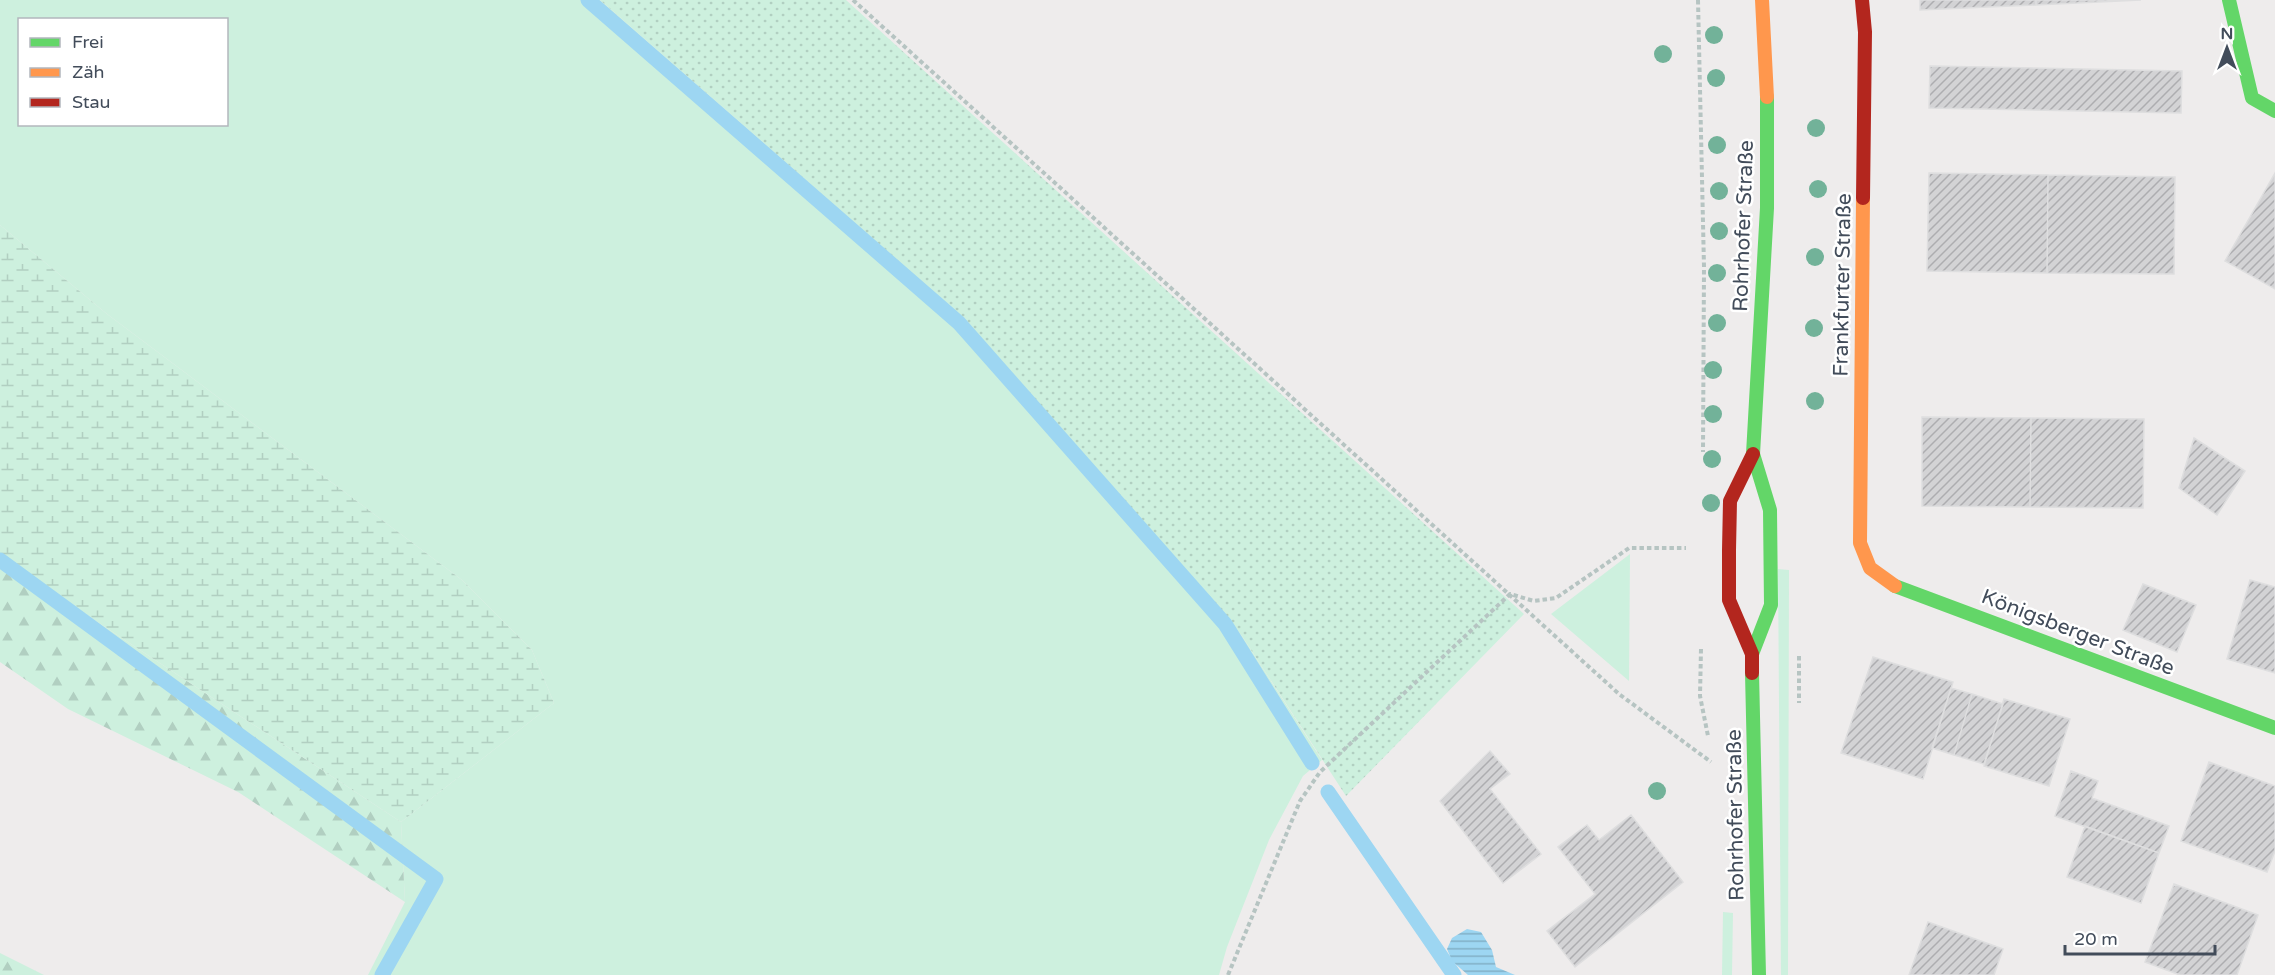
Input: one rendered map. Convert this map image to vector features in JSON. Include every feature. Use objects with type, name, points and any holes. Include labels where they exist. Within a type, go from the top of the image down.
[{"type":"street","name":"Rohrhofer Straße","points":[[1752,654],[1771,605],[1770,510],[1753,454],[1767,208],[1767,107],[1762,0]]},
{"type":"street","name":"Frankfurter Straße","points":[[1862,0],[1865,32],[1860,543],[1870,568]]},
{"type":"street","points":[[2229,0],[2253,98],[2275,111]]},
{"type":"street","name":"Rohrhofer Straße","points":[[1753,454],[1730,501],[1729,600],[1752,654],[1759,975]]},
{"type":"street","name":"Königsberger Straße","points":[[1870,568],[1893,585],[2275,728]]},
{"type":"path","points":[[853,0],[1619,694],[1713,763]]},
{"type":"path","points":[[1510,594],[1534,601],[1556,598],[1629,548],[1729,550]]},
{"type":"path","points":[[1228,975],[1300,801],[1320,772],[1510,594]]},
{"type":"path","points":[[1799,647],[1800,706]]},
{"type":"green space","points":[[0,0],[600,0],[965,318],[1242,636],[1322,760],[1303,776],[1269,840],[1227,947],[1219,975],[368,975],[405,902],[401,822],[554,703],[532,650],[462,580],[107,314],[0,225]]},
{"type":"green space","points":[[600,0],[846,0],[1524,614],[1346,796],[1242,636],[965,319]]},
{"type":"green space","points":[[0,225],[107,314],[462,580],[532,650],[554,703],[401,822],[49,590],[0,554]]},
{"type":"green space","points":[[0,554],[49,590],[401,822],[405,902],[238,792],[68,709],[0,662]]},
{"type":"green space","points":[[1630,554],[1629,681],[1551,614]]},
{"type":"green space","points":[[1778,569],[1789,570],[1788,975],[1781,975]]},
{"type":"green space","points":[[1723,912],[1733,913],[1732,975],[1722,975]]},
{"type":"green space","points":[[0,953],[44,975],[0,975]]},
{"type":"water","points":[[1467,929],[1481,932],[1492,950],[1496,967],[1515,975],[1468,975],[1452,961],[1447,949],[1452,938]]},
{"type":"building","points":[[1920,0],[2036,0],[2036,5],[1920,10]]},
{"type":"building","points":[[2036,0],[2141,0],[2036,5]]},
{"type":"building","points":[[1930,66],[2182,71],[2181,113],[1929,108]]},
{"type":"building","points":[[1929,173],[2048,175],[2047,273],[1927,271]]},
{"type":"building","points":[[2275,173],[2275,289],[2225,261]]},
{"type":"building","points":[[2048,175],[2175,177],[2174,274],[2047,273]]},
{"type":"building","points":[[1922,417],[2031,418],[2030,507],[1922,506]]},
{"type":"building","points":[[2031,418],[2144,419],[2143,508],[2030,507]]},
{"type":"building","points":[[2194,438],[2245,471],[2217,515],[2179,488]]},
{"type":"building","points":[[2250,580],[2275,587],[2275,673],[2227,659]]},
{"type":"building","points":[[2143,584],[2196,605],[2177,652],[2123,630]]},
{"type":"building","points":[[1873,657],[1953,682],[1923,779],[1841,753]]},
{"type":"building","points":[[1951,688],[1972,694],[1954,755],[1932,748]]},
{"type":"building","points":[[1972,694],[2003,704],[1984,764],[1954,755]]},
{"type":"building","points":[[2004,699],[2070,719],[2049,786],[1984,766]]},
{"type":"building","points":[[1490,751],[1510,774],[1490,789],[1541,854],[1503,883],[1440,801]]},
{"type":"building","points":[[2209,762],[2275,786],[2275,851],[2267,872],[2181,841]]},
{"type":"building","points":[[2071,771],[2098,781],[2092,798],[2169,826],[2159,853],[2055,816]]},
{"type":"building","points":[[1631,815],[1683,882],[1575,967],[1547,931],[1595,894],[1558,847],[1587,825],[1599,840]]},
{"type":"building","points":[[2085,826],[2159,853],[2141,903],[2067,877]]},
{"type":"building","points":[[2174,884],[2258,915],[2237,975],[2180,975],[2145,962]]},
{"type":"building","points":[[1928,922],[2003,949],[1994,975],[1909,975]]},
{"type":"waterway","points":[[588,0],[959,323],[1225,624],[1312,763]]},
{"type":"waterway","points":[[0,560],[436,879],[382,975]]},
{"type":"waterway","points":[[1328,792],[1454,975]]},
{"type":"traffic: fast","points":[[2229,0],[2252,98],[2275,111]]},
{"type":"traffic: fast","points":[[1752,654],[1771,605],[1770,510],[1753,454],[1767,208],[1767,97]]},
{"type":"traffic: fast","points":[[1895,586],[2275,728]]},
{"type":"traffic: fast","points":[[1752,673],[1759,975]]},
{"type":"traffic: slow","points":[[1762,0],[1767,97]]},
{"type":"traffic: slow","points":[[1863,198],[1860,543],[1870,568],[1895,586]]},
{"type":"traffic: jam","points":[[1862,0],[1865,32],[1863,198]]},
{"type":"traffic: jam","points":[[1752,673],[1752,654],[1729,600],[1729,550],[1730,501],[1753,454]]}]
